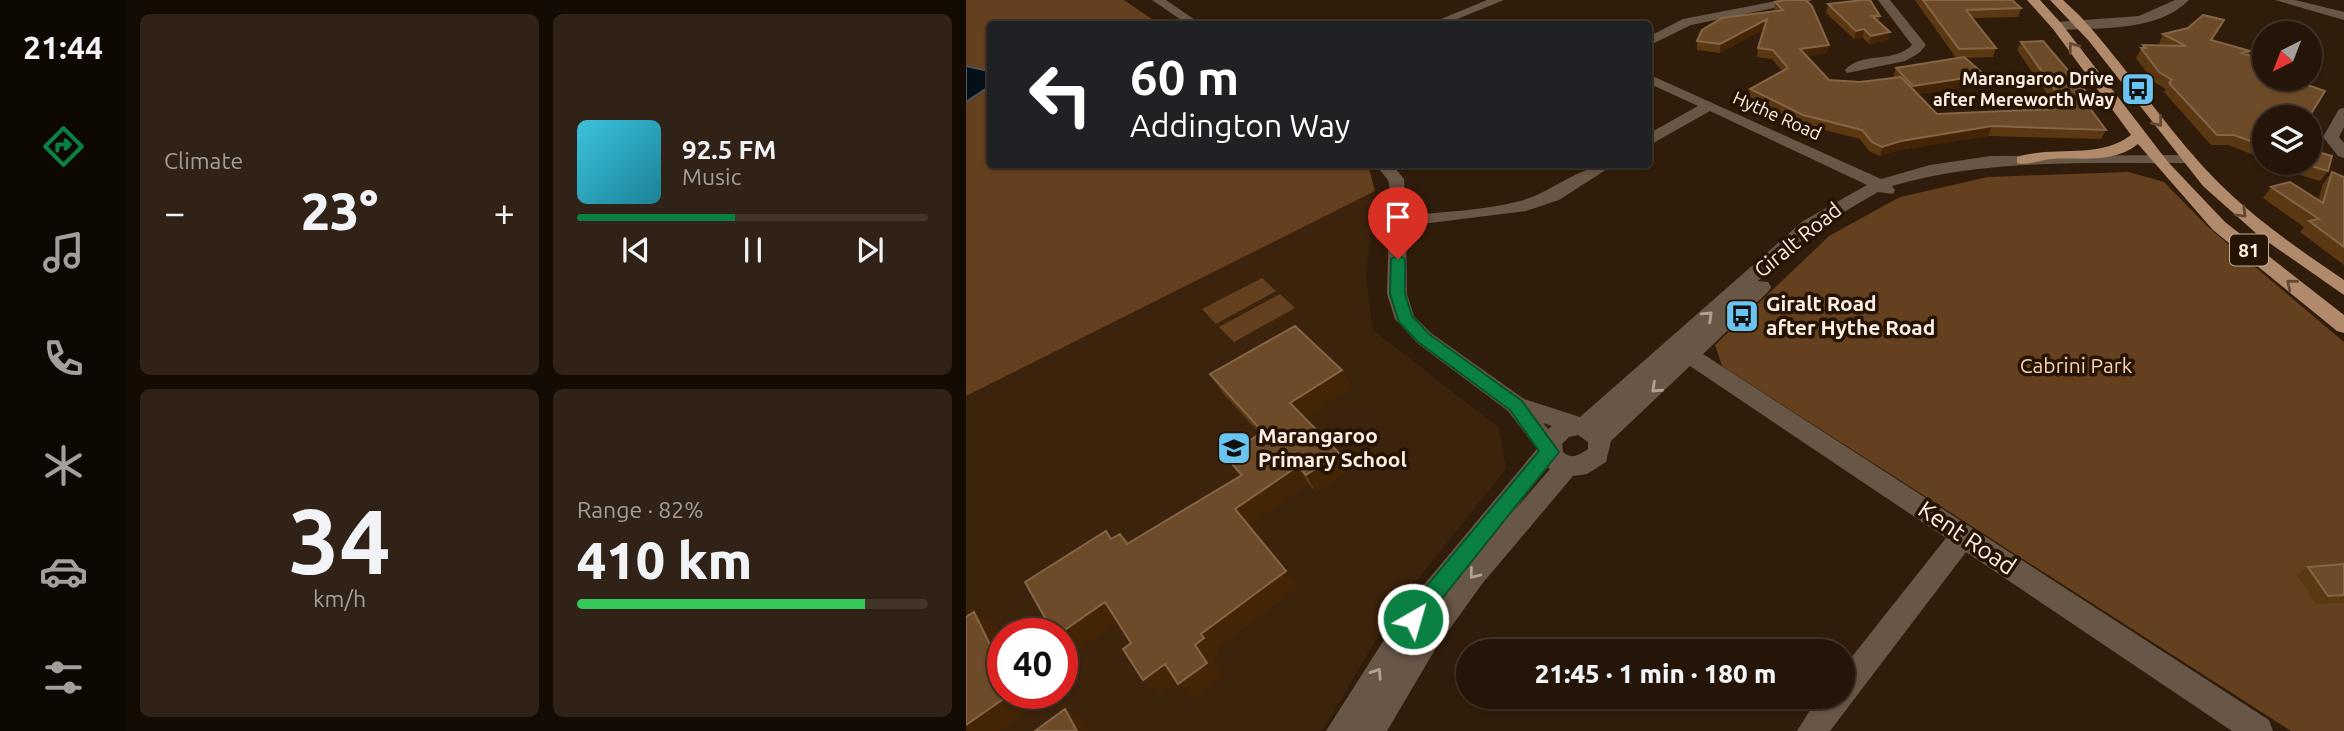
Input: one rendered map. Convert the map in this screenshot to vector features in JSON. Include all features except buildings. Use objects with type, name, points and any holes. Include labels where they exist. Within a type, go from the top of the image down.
[{"type":"main road","name":"81","points":[[2033,0],[2054,23],[2160,162],[2219,226],[2344,326]]},
{"type":"main road","name":"81","points":[[2056,0],[2078,22],[2190,162],[2252,223],[2344,289]]},
{"type":"main road","points":[[2023,160],[2109,152],[2130,145],[2139,136]]},
{"type":"street","points":[[1147,0],[1178,21]]},
{"type":"street","points":[[1158,0],[1190,21]]},
{"type":"street","points":[[1443,21],[1498,0]]},
{"type":"street","points":[[1652,40],[1687,22],[1739,4],[1807,0]]},
{"type":"street","points":[[1852,70],[1858,65],[1908,55],[1919,45],[1884,0]]},
{"type":"street","points":[[2054,23],[2144,18],[2165,13],[2183,0]]},
{"type":"street","points":[[2284,0],[2344,16]]},
{"type":"street","name":"Hythe Road","points":[[1652,80],[1859,173],[1883,188]]},
{"type":"street","points":[[1652,139],[1708,106]]},
{"type":"street","points":[[2344,112],[2332,137],[2344,153]]},
{"type":"street","name":"Giralt Road","points":[[1588,431],[1683,350],[1809,225],[1883,188],[1964,164],[2023,160],[2190,162]]},
{"type":"street","name":"Giralt Road","points":[[1883,188],[1942,176],[1998,169],[2160,162]]},
{"type":"street","points":[[1399,222],[1520,207],[1553,196],[1600,168]]},
{"type":"street","points":[[1392,169],[1399,222],[1397,294],[1405,319],[1424,338],[1516,405],[1556,456],[1583,466],[1594,460],[1600,452],[1588,431],[1516,405]]},
{"type":"street","name":"Kent Road","points":[[1683,350],[2258,731]]},
{"type":"street","points":[[1556,456],[1551,441],[1559,432],[1588,431]]},
{"type":"street","points":[[1341,731],[1413,619],[1536,464],[1556,456]]},
{"type":"street","points":[[1370,731],[1426,638],[1556,456]]},
{"type":"street","points":[[1855,676],[1963,536]]},
{"type":"street","points":[[1812,731],[1828,709]]},
{"type":"shaded area","points":[[966,66],[987,71],[987,88],[966,102]]},
{"type":"shaded area","name":"Marangaroo Primary School","points":[[1375,191],[1366,277],[1373,330],[1499,428],[1506,469],[1395,608],[1322,731],[966,731],[966,396]]},
{"type":"green space","points":[[966,0],[1124,0],[1155,21],[987,21],[987,168],[1369,168],[1375,191],[966,396]]},
{"type":"green space","name":"Cabrini Park","points":[[2129,172],[2164,182],[2208,227],[2344,342],[2344,731],[2291,731],[1722,366],[1715,345],[1829,236],[1900,197],[1988,177]]},
{"type":"green space","points":[[1262,278],[1276,291],[1216,324],[1202,309]]},
{"type":"green space","points":[[1280,294],[1295,308],[1234,342],[1219,327]]},
{"type":"place","name":"Marangaroo Drive after Mereworth Way","points":[[2138,89]]},
{"type":"place","name":"Giralt Road after Hythe Road","points":[[1742,316]]},
{"type":"place","name":"Marangaroo Primary School","points":[[1234,448]]},
{"type":"route","points":[[1398,259],[1397,294],[1405,319],[1424,338],[1516,405],[1550,449],[1413,619]]}]
